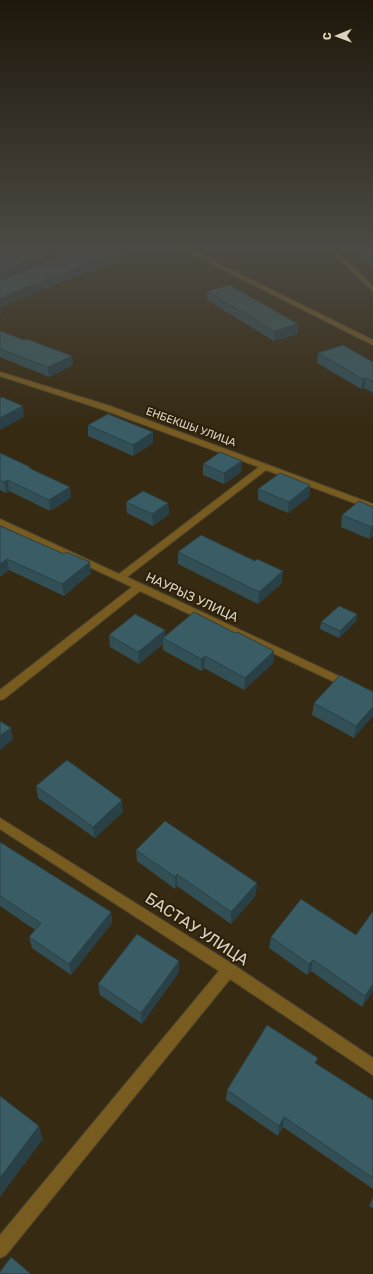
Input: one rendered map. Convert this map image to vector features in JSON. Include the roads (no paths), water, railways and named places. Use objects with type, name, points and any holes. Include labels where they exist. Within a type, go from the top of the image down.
[{"type":"street","points":[[300,306],[373,343]]},
{"type":"street","name":"ЕНБЕКШЫ УЛИЦА","points":[[0,374],[107,408],[373,507]]},
{"type":"street","points":[[120,578],[265,467]]},
{"type":"street","name":"НАУРЫЗ УЛИЦА","points":[[0,522],[373,696]]},
{"type":"street","points":[[0,696],[139,587]]},
{"type":"street","name":"БАСТАУ УЛИЦА","points":[[0,823],[229,970],[373,1067]]},
{"type":"street","points":[[0,1249],[229,970]]}]
